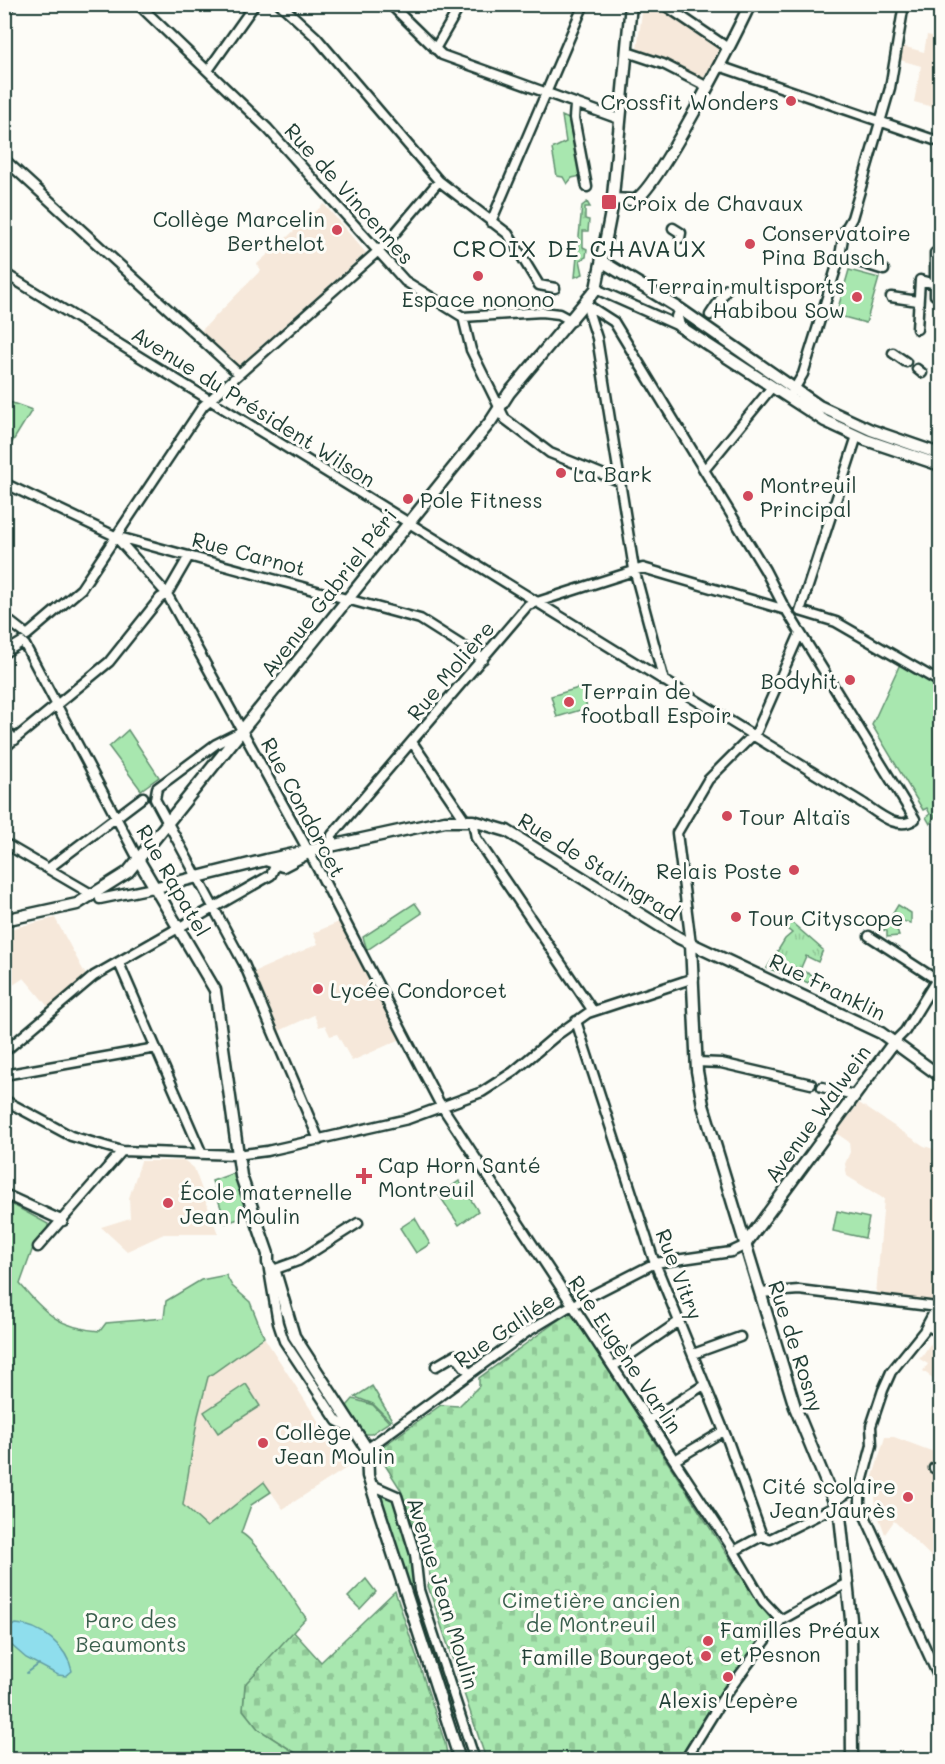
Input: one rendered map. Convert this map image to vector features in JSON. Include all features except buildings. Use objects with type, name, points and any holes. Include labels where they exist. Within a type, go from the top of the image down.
[{"type":"main road","name":"Avenue Gabriel Péri","points":[[96,897],[128,872],[500,408],[509,393],[572,321],[596,289],[603,262],[613,199],[631,4]]},
{"type":"main road","points":[[613,199],[631,201],[639,198],[708,87],[750,4]]},
{"type":"main road","points":[[603,262],[680,309],[825,421],[857,436],[940,465]]},
{"type":"main road","points":[[680,309],[677,317],[679,326],[772,387],[861,426],[940,454]]},
{"type":"main road","name":"Rue de Stalingrad","points":[[278,861],[290,864],[309,852],[332,846],[434,824],[469,821],[502,829],[515,836],[691,944]]},
{"type":"main road","name":"Rue Rapatel","points":[[138,859],[215,990],[240,1155]]},
{"type":"main road","points":[[153,888],[266,860],[278,861]]},
{"type":"main road","points":[[4,920],[77,904],[96,897]]},
{"type":"main road","name":"Rue de Rosny","points":[[691,944],[696,1062],[703,1105],[744,1246],[795,1407],[834,1504],[844,1536],[849,1582],[852,1760]]},
{"type":"main road","name":"Rue Franklin","points":[[691,944],[881,1033],[940,1076]]},
{"type":"main road","name":"Avenue Walwein","points":[[744,1246],[894,1042]]},
{"type":"main road","name":"Avenue Jean Moulin","points":[[240,1155],[241,1176],[294,1336],[367,1449],[366,1469],[460,1760]]},
{"type":"street","points":[[4,11],[10,4]]},
{"type":"street","name":"Rue de Vincennes","points":[[138,4],[268,129],[377,253],[405,281],[463,317]]},
{"type":"street","points":[[208,69],[255,4]]},
{"type":"street","points":[[280,4],[316,37],[439,181],[515,243],[539,285],[555,288]]},
{"type":"street","points":[[390,4],[442,55],[575,105],[620,119]]},
{"type":"street","points":[[435,49],[461,4]]},
{"type":"street","points":[[491,222],[584,4]]},
{"type":"street","points":[[663,4],[728,48]]},
{"type":"street","points":[[792,394],[827,298],[840,256],[844,232],[852,218],[882,120],[904,4]]},
{"type":"street","points":[[627,52],[653,60],[708,87]]},
{"type":"street","points":[[719,66],[882,120],[940,142]]},
{"type":"street","points":[[575,105],[574,118],[587,188]]},
{"type":"street","points":[[4,159],[239,374]]},
{"type":"street","points":[[4,653],[78,593],[203,406],[377,253],[439,181]]},
{"type":"street","points":[[673,228],[681,233],[680,238]]},
{"type":"street","points":[[935,253],[935,295],[940,298]]},
{"type":"street","points":[[840,256],[884,270]]},
{"type":"street","name":"Avenue du Président Wilson","points":[[4,273],[752,736],[899,825],[907,825],[915,819],[808,643]]},
{"type":"street","points":[[917,329],[920,280],[935,284]]},
{"type":"street","points":[[596,289],[679,326]]},
{"type":"street","points":[[710,315],[727,289]]},
{"type":"street","points":[[891,297],[918,301]]},
{"type":"street","points":[[586,304],[614,322],[779,594],[793,611],[808,643]]},
{"type":"street","points":[[586,304],[597,338],[634,569],[664,681]]},
{"type":"street","points":[[572,321],[559,314],[542,312],[463,317],[471,350],[505,419],[538,447],[619,481]]},
{"type":"street","points":[[892,353],[906,362]]},
{"type":"street","points":[[705,469],[772,387]]},
{"type":"street","points":[[808,643],[800,633],[793,611],[857,436]]},
{"type":"street","name":"Rue Carnot","points":[[4,483],[115,536],[420,619],[483,659]]},
{"type":"street","name":"Rue Condorcet","points":[[115,536],[167,594],[309,852],[443,1107]]},
{"type":"street","points":[[4,748],[109,662],[160,598],[167,594],[189,556]]},
{"type":"street","points":[[634,569],[651,569],[836,622],[940,682]]},
{"type":"street","name":"Rue Molière","points":[[332,846],[332,835],[528,605],[634,569]]},
{"type":"street","name":"Rue Rapatel","points":[[4,617],[23,638],[138,859]]},
{"type":"street","points":[[691,944],[677,833],[708,780],[757,731],[800,633]]},
{"type":"street","points":[[4,728],[15,740]]},
{"type":"street","points":[[243,731],[216,744],[157,788],[155,799],[244,964],[319,1140]]},
{"type":"street","points":[[412,742],[469,821],[476,838],[592,1011]]},
{"type":"street","points":[[49,868],[143,797]]},
{"type":"street","points":[[4,843],[96,897],[153,888]]},
{"type":"street","points":[[4,1052],[94,976],[271,875],[278,861]]},
{"type":"street","points":[[869,936],[939,977]]},
{"type":"street","points":[[119,963],[202,1154]]},
{"type":"street","name":"Avenue Walwein","points":[[894,1042],[905,1031],[939,977]]},
{"type":"street","points":[[4,1100],[71,1136],[122,1151],[240,1155],[319,1140],[408,1119],[443,1107],[497,1083],[592,1011],[694,978]]},
{"type":"street","name":"Rue Vitry","points":[[576,1021],[655,1263],[722,1432],[728,1441],[762,1536]]},
{"type":"street","points":[[4,1075],[156,1048]]},
{"type":"street","points":[[696,1062],[721,1063],[811,1084]]},
{"type":"street","points":[[822,1087],[854,1095]]},
{"type":"street","name":"Rue Eugène Varlin","points":[[443,1107],[734,1551],[763,1601],[780,1620]]},
{"type":"street","points":[[38,1247],[122,1151]]},
{"type":"street","points":[[4,1194],[63,1221]]},
{"type":"street","points":[[271,1267],[298,1261],[358,1222]]},
{"type":"street","name":"Rue Galilée","points":[[367,1449],[527,1332],[573,1305],[655,1263],[731,1252],[744,1246]]},
{"type":"street","points":[[760,1293],[799,1290],[939,1304],[927,1325],[891,1372],[883,1390],[871,1426],[872,1445],[860,1490],[860,1505],[940,1680]]},
{"type":"street","points":[[614,1366],[678,1322]]},
{"type":"street","points":[[927,1325],[940,1333]]},
{"type":"street","points":[[693,1354],[740,1337]]},
{"type":"street","points":[[436,1366],[455,1355],[466,1369]]},
{"type":"street","points":[[649,1420],[704,1385]]},
{"type":"street","points":[[675,1460],[722,1432]]},
{"type":"street","name":"Avenue Jean Moulin","points":[[372,1485],[397,1496],[415,1554],[419,1590],[475,1760]]},
{"type":"street","points":[[734,1551],[762,1536],[770,1539],[834,1504],[849,1492],[860,1490]]},
{"type":"street","points":[[685,1760],[725,1695],[780,1620],[849,1582]]},
{"type":"shaded area","points":[[655,4],[717,47],[720,52],[704,78],[699,78],[637,50],[643,5]]},
{"type":"shaded area","points":[[927,35],[940,38],[940,109],[914,102],[921,66],[900,60],[902,46],[924,52]]},
{"type":"shaded area","points":[[324,204],[366,253],[237,367],[200,332],[261,270],[257,264]]},
{"type":"shaded area","points":[[55,918],[88,979],[51,1010],[24,978],[10,987],[5,981],[5,930]]},
{"type":"shaded area","name":"Lycée Condorcet","points":[[339,922],[401,1039],[352,1061],[337,1034],[330,1036],[325,1025],[319,1027],[314,1015],[279,1031],[254,972],[318,944],[313,933]]},
{"type":"shaded area","points":[[859,1103],[924,1146],[940,1151],[940,1293],[934,1301],[876,1295],[884,1199],[847,1176],[845,1164],[850,1152],[849,1142],[836,1133]]},
{"type":"shaded area","name":"École maternelle Jean Moulin","points":[[141,1161],[185,1161],[194,1168],[218,1234],[164,1234],[127,1251],[101,1227],[130,1218],[129,1198]]},
{"type":"shaded area","points":[[940,1330],[940,1374],[938,1373],[934,1379],[923,1371],[928,1364],[918,1358],[922,1357]]},
{"type":"shaded area","name":"Collège Jean Moulin","points":[[264,1337],[348,1467],[283,1509],[264,1482],[207,1527],[183,1505],[198,1416],[208,1377]]},
{"type":"shaded area","name":"Cité scolaire Jean Jaurès","points":[[885,1437],[894,1437],[934,1452],[940,1441],[940,1565],[894,1521],[885,1534],[876,1510],[872,1480]]},
{"type":"green space","points":[[562,116],[571,120],[581,176],[572,178],[567,184],[563,177],[557,176],[552,149],[566,142]]},
{"type":"green space","points":[[587,202],[590,207],[585,207],[585,219],[589,220],[588,231],[583,231],[583,247],[587,249],[586,257],[580,260],[583,274],[575,277],[582,206]]},
{"type":"green space","name":"Terrain multisports Habibou Sow","points":[[849,270],[879,278],[866,323],[836,315]]},
{"type":"green space","points":[[4,400],[32,410],[8,449],[5,448]]},
{"type":"green space","points":[[900,664],[940,688],[940,808],[930,824],[926,817],[930,814],[927,808],[923,810],[872,725]]},
{"type":"green space","name":"Terrain de football Espoir","points":[[582,687],[587,708],[557,717],[551,696]]},
{"type":"green space","points":[[128,730],[159,777],[141,790],[109,747]]},
{"type":"green space","points":[[415,903],[422,913],[367,950],[363,937]]},
{"type":"green space","points":[[898,905],[911,913],[911,923],[902,921],[896,927],[899,936],[887,937],[887,931],[883,930]]},
{"type":"green space","points":[[790,921],[823,950],[818,962],[806,956],[800,970],[812,975],[809,983],[767,968],[785,939],[792,933],[786,928]]},
{"type":"green space","points":[[234,1173],[248,1216],[226,1223],[212,1181]]},
{"type":"green space","points":[[459,1181],[478,1211],[459,1225],[439,1195]]},
{"type":"green space","name":"Parc des Beaumonts","points":[[4,1200],[48,1224],[48,1229],[34,1245],[20,1284],[38,1304],[54,1318],[64,1323],[100,1331],[106,1323],[164,1318],[166,1301],[201,1280],[226,1275],[232,1286],[250,1302],[264,1337],[208,1377],[198,1416],[183,1505],[207,1527],[264,1482],[271,1492],[251,1505],[241,1533],[265,1558],[306,1618],[245,1684],[243,1710],[258,1729],[305,1759],[5,1759]]},
{"type":"green space","points":[[837,1211],[869,1218],[865,1238],[833,1231]]},
{"type":"green space","points":[[415,1218],[430,1244],[416,1253],[400,1228]]},
{"type":"green space","name":"Cimetière ancien de Montreuil","points":[[568,1313],[573,1315],[759,1604],[771,1619],[772,1625],[723,1688],[679,1759],[486,1759],[428,1586],[431,1578],[401,1490],[378,1454],[379,1449],[441,1405],[459,1406],[479,1386],[479,1378]]},
{"type":"green space","points":[[246,1384],[260,1406],[218,1433],[204,1412]]},
{"type":"green space","points":[[372,1386],[392,1420],[390,1421],[373,1404],[355,1397]]},
{"type":"green space","points":[[353,1399],[373,1405],[389,1422],[371,1434],[365,1434],[347,1406]]},
{"type":"green space","points":[[378,1491],[393,1496],[412,1557],[418,1601],[456,1717],[453,1718]]},
{"type":"green space","points":[[366,1579],[376,1592],[360,1609],[348,1597]]},
{"type":"green space","points":[[395,1591],[445,1743],[448,1759],[305,1759],[258,1729],[243,1710],[245,1684],[293,1631],[321,1662]]},
{"type":"water","points":[[16,1624],[35,1628],[52,1639],[65,1654],[72,1671],[66,1676],[58,1675],[26,1658],[10,1644],[7,1637],[9,1628]]},
{"type":"waterway","points":[[27,1673],[39,1664]]},
{"type":"place","name":"Crossfit Wonders","points":[[791,101]]},
{"type":"place","name":"Croix de Chavaux","points":[[609,202]]},
{"type":"place","name":"Collège Marcelin Berthelot","points":[[337,230]]},
{"type":"place","name":"Conservatoire Pina Bausch","points":[[750,244]]},
{"type":"place","name":"Espace nonono","points":[[478,276]]},
{"type":"place","name":"Terrain multisports Habibou Sow","points":[[857,297]]},
{"type":"place","name":"La Bark","points":[[561,473]]},
{"type":"place","name":"Montreuil Principal","points":[[748,496]]},
{"type":"place","name":"Pole Fitness","points":[[408,499]]},
{"type":"place","name":"Bodyhit","points":[[850,680]]},
{"type":"place","name":"Terrain de football Espoir","points":[[569,702]]},
{"type":"place","name":"Tour Altaïs","points":[[727,816]]},
{"type":"place","name":"Relais Poste","points":[[794,870]]},
{"type":"place","name":"Tour Cityscope","points":[[736,917]]},
{"type":"place","name":"Lycée Condorcet","points":[[318,989]]},
{"type":"place","name":"Cap Horn Santé Montreuil","points":[[364,1176]]},
{"type":"place","name":"École maternelle Jean Moulin","points":[[168,1203]]},
{"type":"place","name":"Collège Jean Moulin","points":[[263,1443]]},
{"type":"place","name":"Cité scolaire Jean Jaurès","points":[[908,1497]]},
{"type":"place","name":"Familles Préaux et Pesnon","points":[[708,1641]]},
{"type":"place","name":"Famille Bourgeot","points":[[706,1656]]},
{"type":"place","name":"Alexis Lepère","points":[[728,1677]]},
{"type":"district","name":"CROIX DE CHAVAUX","points":[[580,247]]}]
